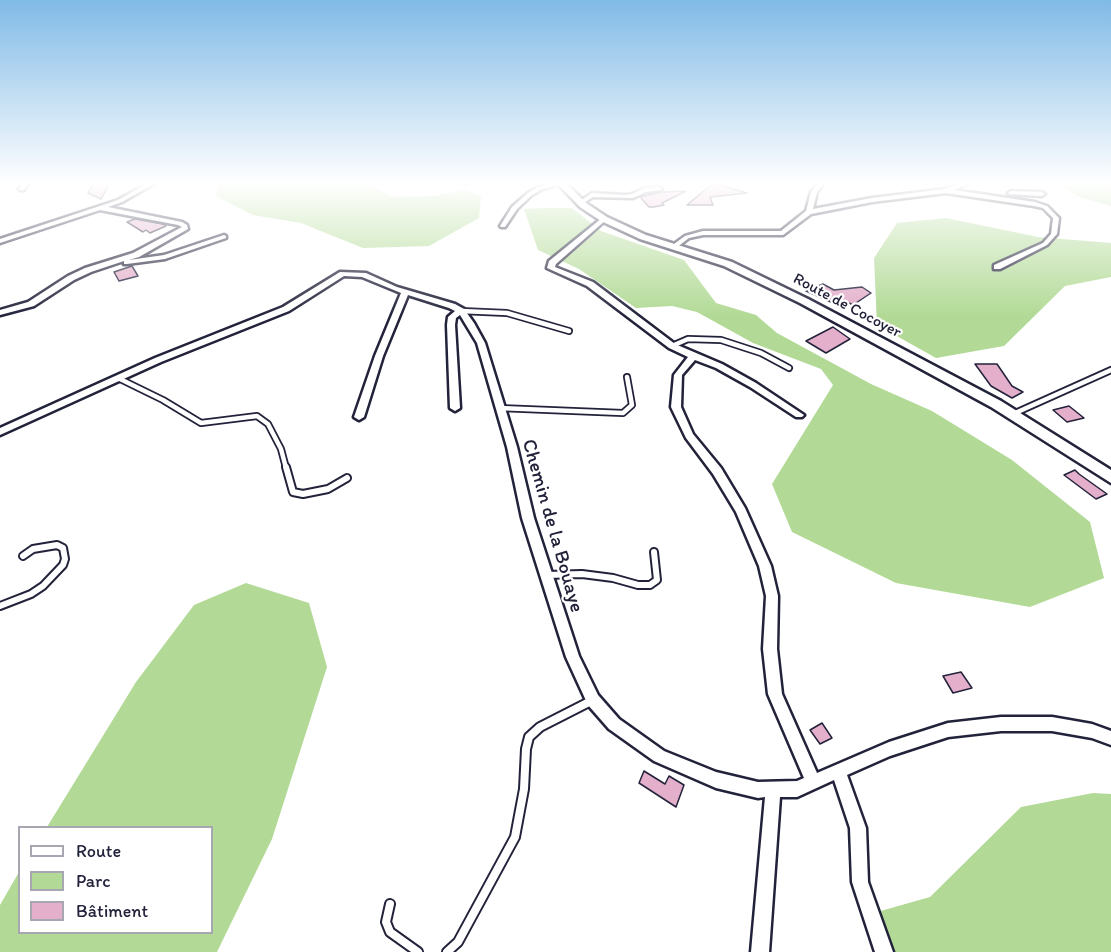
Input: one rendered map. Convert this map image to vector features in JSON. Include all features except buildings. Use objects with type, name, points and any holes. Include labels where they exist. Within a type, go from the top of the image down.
[{"type":"main road","name":"Route de Cocoyer","points":[[620,227],[728,264],[765,281],[1013,414],[1111,477]]},
{"type":"street","points":[[0,241],[42,227]]},
{"type":"street","points":[[0,313],[31,304],[71,278],[136,255],[180,233],[184,227]]},
{"type":"street","points":[[594,227],[552,263],[551,268],[590,284],[672,346],[745,380],[799,415]]},
{"type":"street","points":[[674,247],[687,237],[703,233],[783,233],[790,227]]},
{"type":"street","points":[[997,267],[1045,244],[1054,234],[1055,227]]},
{"type":"street","points":[[115,262],[165,257],[224,237]]},
{"type":"street","points":[[0,432],[118,378],[286,309],[343,274],[363,275],[461,311]]},
{"type":"street","points":[[358,417],[379,356],[405,292]]},
{"type":"street","points":[[454,408],[451,325],[452,317],[461,311]]},
{"type":"street","name":"Chemin de la Bouaye","points":[[461,311],[481,343],[512,447],[544,575],[573,657],[593,700],[614,724],[659,756],[716,780],[758,790],[773,790],[797,789],[889,749],[948,730],[1001,724],[1052,724],[1092,731],[1111,738]]},
{"type":"street","points":[[693,356],[678,375],[676,407],[689,436],[717,471],[741,511],[765,566],[772,596],[770,649],[775,694],[813,781]]},
{"type":"street","points":[[838,770],[858,828],[860,882],[884,952]]},
{"type":"street","points":[[760,952],[773,790]]},
{"type":"lane","points":[[461,311],[507,313],[569,331]]},
{"type":"lane","points":[[672,346],[688,339],[721,340],[736,343],[789,368]]},
{"type":"lane","points":[[1013,414],[1111,370]]},
{"type":"lane","points":[[499,408],[623,413],[632,405],[627,377]]},
{"type":"lane","points":[[118,378],[143,392],[164,400],[201,423],[257,416],[268,424],[281,449],[293,492],[303,494],[328,489],[347,477]]},
{"type":"lane","points":[[0,606],[31,594],[43,586],[63,565],[65,559],[63,548],[57,545],[33,549],[23,556]]},
{"type":"lane","points":[[544,575],[582,573],[638,585],[650,585],[657,580],[654,552]]},
{"type":"lane","points":[[447,952],[458,942],[515,837],[524,789],[526,749],[529,737],[540,727],[593,700]]},
{"type":"lane","points":[[390,904],[386,922],[390,932],[418,952]]},
{"type":"green space","points":[[312,227],[462,227],[429,246],[363,248]]},
{"type":"green space","points":[[530,227],[596,227],[684,260],[716,303],[756,315],[777,333],[871,384],[932,411],[1012,460],[1090,522],[1104,578],[1030,607],[896,583],[792,532],[772,484],[833,385],[821,369],[753,343],[697,312],[672,306],[636,308],[579,269],[538,250]]},
{"type":"green space","points":[[894,227],[992,227],[1038,237],[1111,243],[1111,277],[1065,286],[1004,346],[936,358],[877,325],[874,258]]},
{"type":"green space","points":[[246,583],[309,603],[327,667],[272,839],[217,952],[0,952],[0,905],[18,874],[18,934],[213,934],[213,826],[48,826],[136,682],[194,605]]},
{"type":"green space","points":[[1093,793],[1111,794],[1111,952],[891,952],[877,912],[930,897],[1021,807]]}]
